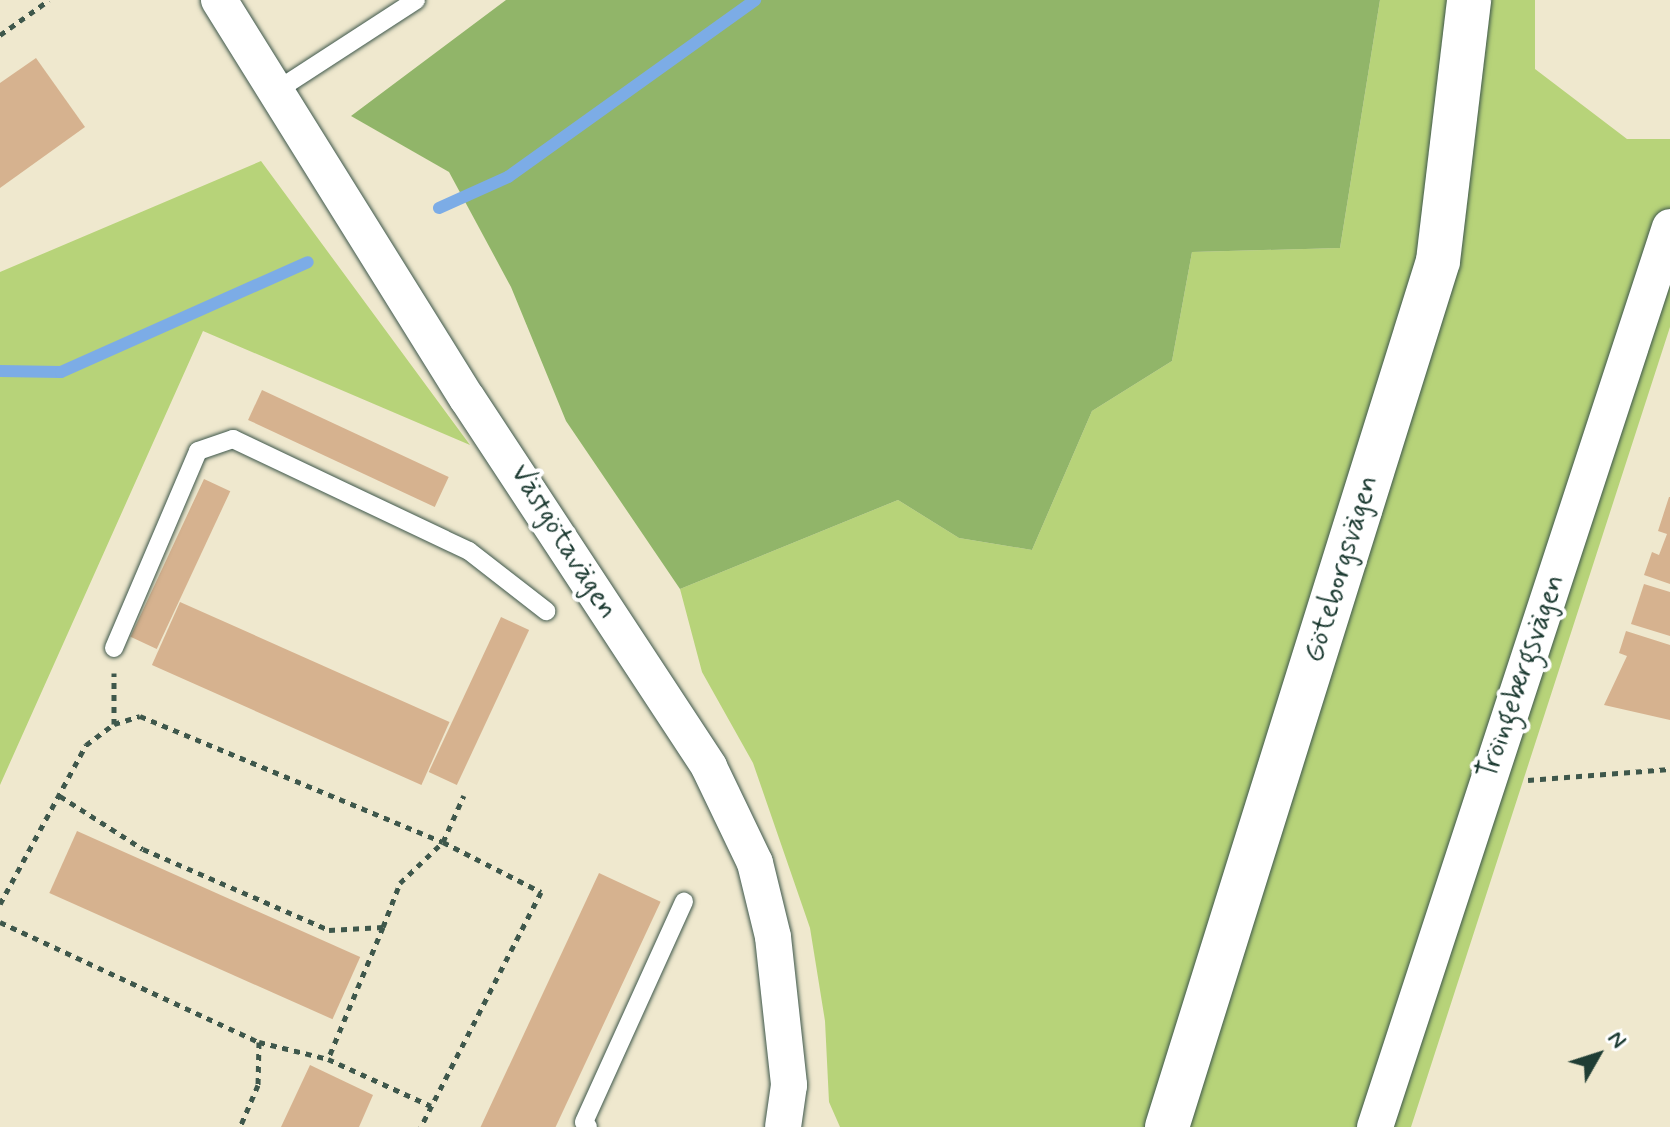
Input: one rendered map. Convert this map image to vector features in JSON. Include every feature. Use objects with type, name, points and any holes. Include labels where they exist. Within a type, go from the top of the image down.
[{"type":"main road","name":"Göteborgsvägen","points":[[1167,1127],[1438,261],[1469,0]]},
{"type":"street","name":"Västgötavägen","points":[[219,0],[467,398],[709,767],[755,863],[773,937],[789,1085],[783,1127]]},
{"type":"street","name":"Tröingebergsvägen","points":[[1375,1127],[1670,227]]},
{"type":"lane","points":[[276,91],[416,0]]},
{"type":"lane","points":[[114,648],[198,451],[233,439],[469,551],[546,611]]},
{"type":"lane","points":[[588,1127],[584,1122],[684,902]]},
{"type":"path","points":[[0,35],[49,0]]},
{"type":"path","points":[[114,648],[114,724]]},
{"type":"path","points":[[0,904],[86,745],[114,724],[140,716],[443,842],[541,892],[421,1127]]},
{"type":"path","points":[[1516,780],[1670,769]]},
{"type":"path","points":[[328,1059],[400,883],[443,842],[464,795]]},
{"type":"path","points":[[60,796],[143,849],[329,930],[383,927]]},
{"type":"path","points":[[0,922],[259,1042],[328,1059],[431,1106]]},
{"type":"path","points":[[240,1127],[258,1085],[259,1042]]},
{"type":"green space","points":[[506,0],[1380,0],[1340,248],[1192,252],[1172,361],[1092,411],[1032,550],[959,538],[898,500],[680,589],[566,421],[511,287],[449,172],[351,116]]},
{"type":"green space","points":[[1380,0],[1535,0],[1535,69],[1627,139],[1670,139],[1670,327],[1411,1127],[840,1127],[829,1102],[825,1021],[810,928],[753,763],[702,672],[680,589],[898,500],[959,538],[1032,550],[1092,411],[1172,361],[1192,252],[1340,248]]},
{"type":"green space","points":[[261,161],[470,445],[203,331],[0,785],[0,272]]},
{"type":"building","points":[[36,58],[85,127],[0,188],[0,83]]},
{"type":"building","points":[[262,390],[449,477],[435,507],[248,420]]},
{"type":"building","points":[[204,479],[230,491],[157,649],[130,637]]},
{"type":"building","points":[[1669,497],[1670,584],[1644,575],[1652,552],[1659,555],[1667,534],[1658,531]]},
{"type":"building","points":[[1644,584],[1670,592],[1670,636],[1631,624]]},
{"type":"building","points":[[180,602],[449,722],[421,785],[152,665]]},
{"type":"building","points":[[501,617],[529,630],[457,785],[429,772]]},
{"type":"building","points":[[1626,631],[1670,645],[1670,720],[1604,705],[1627,656],[1619,653]]},
{"type":"building","points":[[77,831],[360,957],[333,1019],[49,893]]},
{"type":"building","points":[[599,873],[661,902],[556,1127],[481,1127]]},
{"type":"building","points":[[310,1065],[373,1095],[359,1127],[281,1127]]},
{"type":"waterway","points":[[439,208],[508,177],[755,0]]},
{"type":"waterway","points":[[0,371],[61,372],[308,262]]}]
